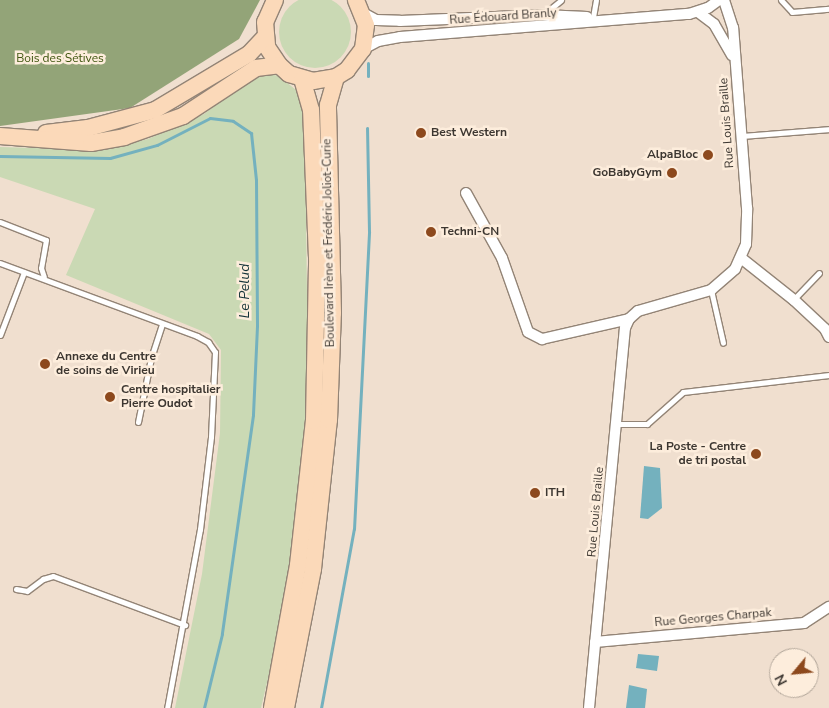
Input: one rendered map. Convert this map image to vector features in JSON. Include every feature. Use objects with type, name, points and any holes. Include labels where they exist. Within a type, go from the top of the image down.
[{"type":"main road","points":[[275,0],[265,22],[265,36],[279,65],[302,79],[325,80],[336,77],[356,60],[363,48],[366,25],[359,7]]},
{"type":"main road","points":[[0,136],[88,128],[155,110],[233,65],[265,36]]},
{"type":"main road","points":[[0,136],[91,143],[124,137],[183,116],[256,68],[279,65]]},
{"type":"main road","name":"Boulevard Irène et Frédéric Joliot-Curie","points":[[286,708],[313,568],[329,420],[333,313],[328,105],[336,77]]},
{"type":"main road","name":"Boulevard Irène et Frédéric Joliot-Curie","points":[[272,708],[298,565],[314,421],[317,258],[310,110],[302,79]]},
{"type":"street","name":"Rue Édouard Branly","points":[[363,48],[378,41],[400,37],[678,16],[698,12],[719,0]]},
{"type":"street","name":"Rue Louis Braille","points":[[466,193],[502,258],[528,332],[542,339],[629,319],[638,311],[711,290],[726,279],[742,258],[747,226],[736,62],[732,28],[724,0]]},
{"type":"street","name":"Rue Édouard Branly","points":[[359,7],[376,20],[400,21],[543,15],[593,17],[678,16]]},
{"type":"street","name":"Rue Louis Braille","points":[[698,12],[719,30],[736,62]]},
{"type":"street","points":[[742,258],[794,300],[825,329],[829,338]]},
{"type":"street","name":"Rue Louis Braille","points":[[589,708],[624,336],[629,319]]},
{"type":"street","name":"Rue Georges Charpak","points":[[595,642],[804,623],[829,607]]},
{"type":"lane","points":[[543,15],[561,0]]},
{"type":"lane","points":[[534,27],[593,17],[596,0]]},
{"type":"lane","points":[[781,0],[792,12],[829,9]]},
{"type":"lane","points":[[740,136],[829,129]]},
{"type":"lane","points":[[0,222],[46,240],[42,268],[44,277]]},
{"type":"lane","points":[[0,263],[44,277],[52,283],[208,342],[215,352],[211,437],[185,625],[167,708]]},
{"type":"lane","points":[[0,335],[24,272]]},
{"type":"lane","points":[[794,300],[819,273]]},
{"type":"lane","points":[[711,290],[723,342]]},
{"type":"lane","points":[[138,422],[151,358],[162,325]]},
{"type":"lane","points":[[616,424],[647,424],[683,392],[829,375]]},
{"type":"lane","points":[[16,589],[27,591],[43,579],[53,576],[185,625]]},
{"type":"green space","points":[[315,-4],[335,2],[345,12],[351,32],[345,52],[335,62],[315,68],[295,62],[285,52],[279,32],[285,12],[295,2]]},
{"type":"green space","name":"Bois des Sétives","points":[[0,0],[260,0],[239,39],[130,108],[0,126]]},
{"type":"green space","points":[[269,74],[279,76],[296,90],[301,99],[305,136],[307,296],[311,310],[304,460],[296,530],[282,619],[261,708],[175,708],[202,574],[220,433],[221,350],[209,334],[66,275],[95,209],[0,177],[0,147],[101,150],[148,139],[204,114],[247,81]]},
{"type":"water","points":[[644,466],[660,468],[662,508],[648,519],[640,518]]},
{"type":"water","points":[[638,654],[659,656],[657,671],[636,668]]},
{"type":"water","points":[[629,685],[647,689],[645,708],[626,708]]},
{"type":"waterway","points":[[368,63],[368,76]]},
{"type":"waterway","name":"Le Pelud","points":[[0,156],[110,158],[157,145],[210,118],[233,121],[251,133],[256,180],[257,326],[253,415],[222,634],[204,708]]},
{"type":"waterway","name":"Le Pelud","points":[[321,708],[354,529],[369,231],[367,128]]},
{"type":"place","name":"Best Western","points":[[421,133]]},
{"type":"place","name":"AlpaBloc","points":[[708,155]]},
{"type":"place","name":"GoBabyGym","points":[[672,173]]},
{"type":"place","name":"Techni-CN","points":[[431,232]]},
{"type":"place","name":"Annexe du Centre de soins de Virieu","points":[[45,364]]},
{"type":"place","name":"Centre hospitalier Pierre Oudot","points":[[110,397]]},
{"type":"place","name":"La Poste - Centre de tri postal","points":[[756,454]]},
{"type":"place","name":"ITH","points":[[535,493]]}]
